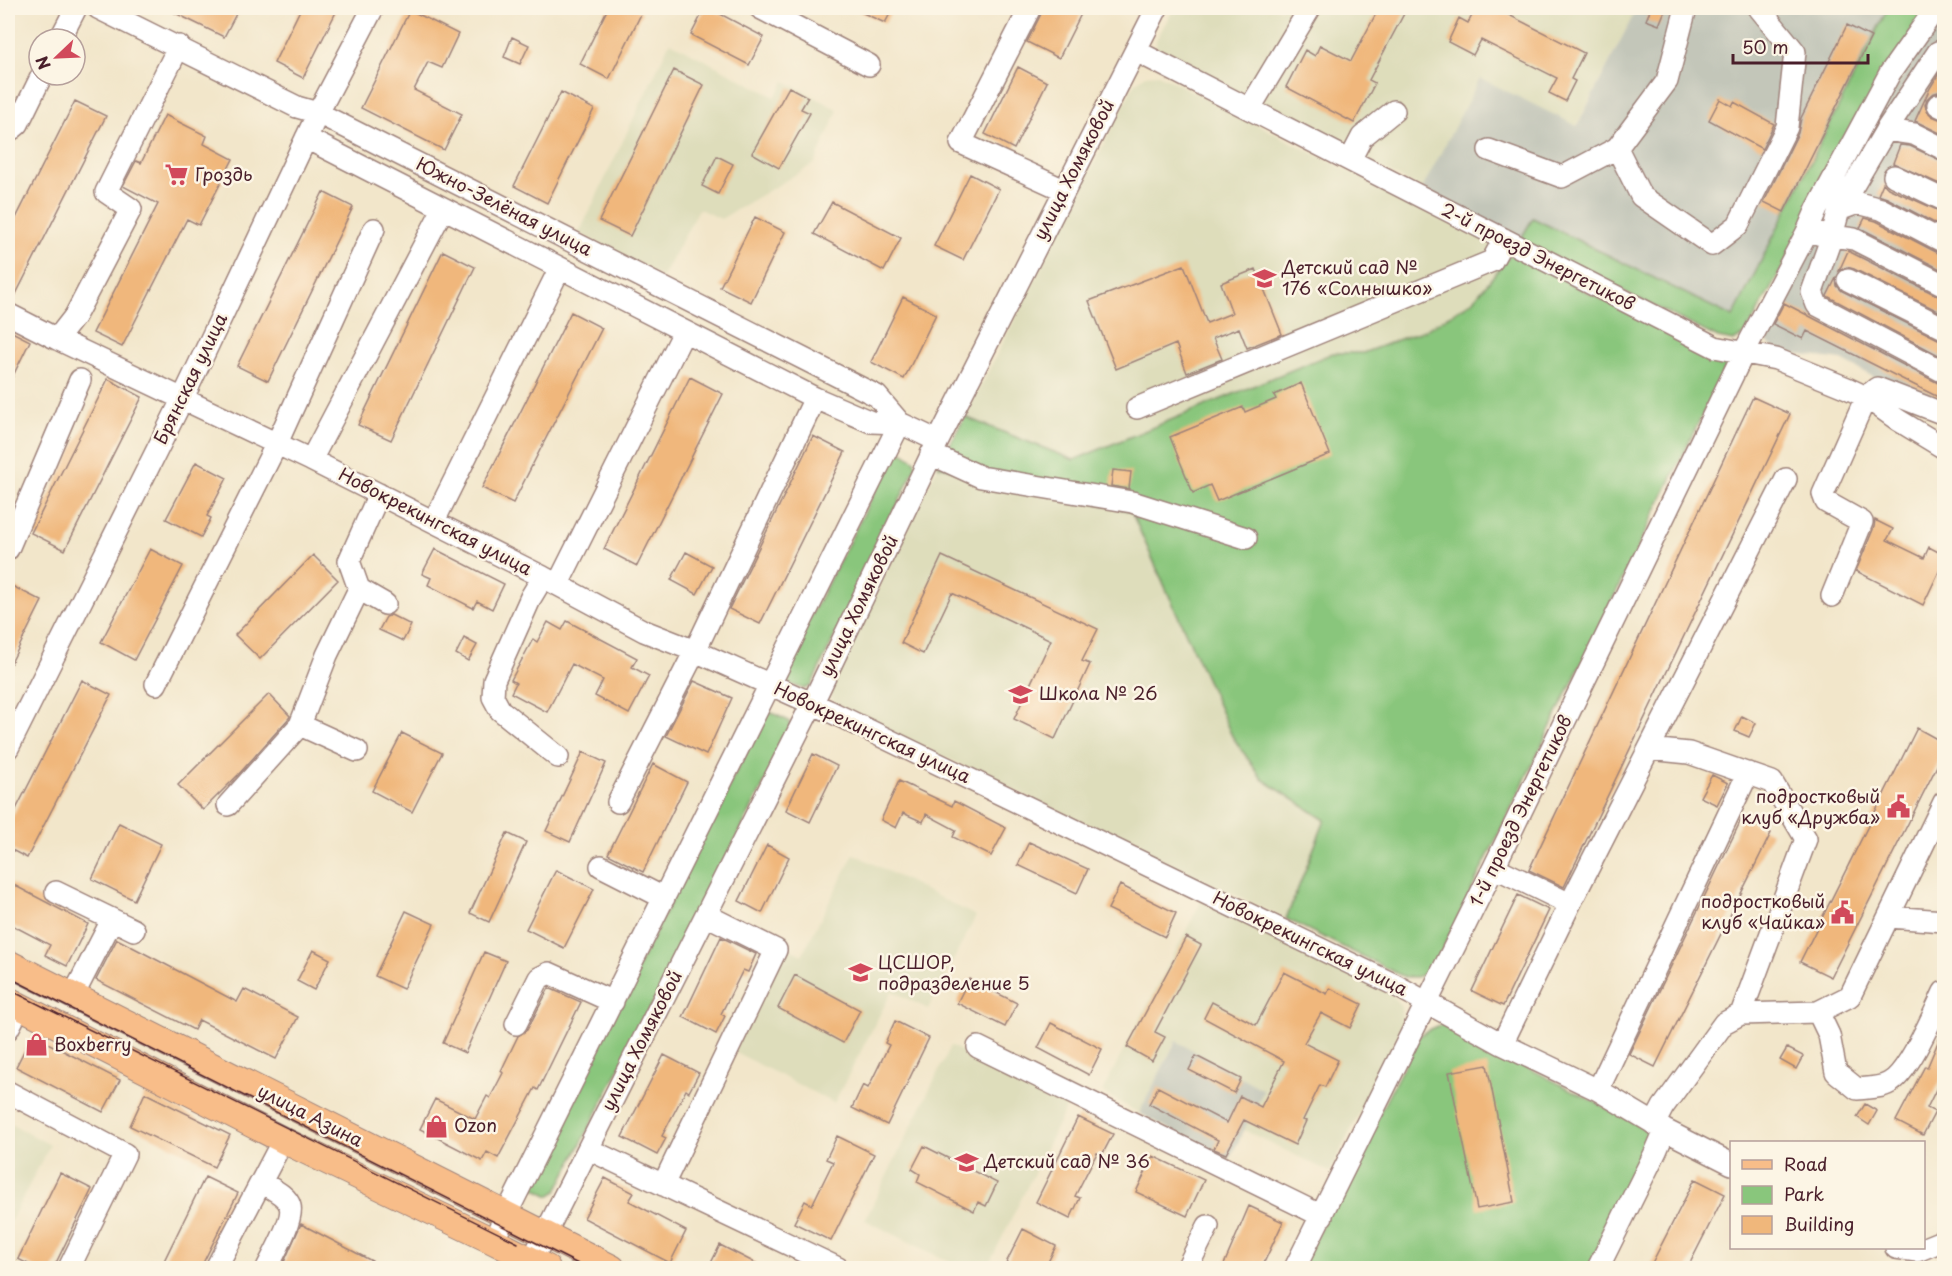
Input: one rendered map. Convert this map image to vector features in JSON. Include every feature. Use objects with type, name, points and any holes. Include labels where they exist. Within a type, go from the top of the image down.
[{"type":"main road","name":"улица Азина","points":[[8,963],[612,1269]]},
{"type":"main road","name":"улица Азина","points":[[14,1003],[283,1140],[493,1241],[535,1266]]},
{"type":"street","points":[[66,27],[76,8]]},
{"type":"street","name":"Южно-Зелёная улица","points":[[98,8],[179,46],[297,107],[318,113],[877,396],[900,423],[981,477],[1132,501],[1246,538]]},
{"type":"street","name":"Брянская улица","points":[[8,748],[183,398],[318,113],[373,8]]},
{"type":"street","points":[[760,8],[869,65]]},
{"type":"street","points":[[1030,8],[961,143],[1064,190]]},
{"type":"street","name":"улица Хомяковой","points":[[535,1266],[545,1235],[812,704],[935,447],[1157,8]]},
{"type":"street","points":[[1250,108],[1310,8]]},
{"type":"street","points":[[1489,150],[1562,177],[1617,148],[1667,81],[1686,8]]},
{"type":"street","points":[[1617,148],[1641,196],[1712,245],[1738,225],[1787,127],[1796,52],[1759,8]]},
{"type":"street","name":"1-й проезд Энергетиков","points":[[1295,1269],[1494,867],[1744,352],[1890,73],[1936,8]]},
{"type":"street","points":[[57,339],[75,316],[131,208],[106,192],[179,46]]},
{"type":"street","points":[[1944,50],[1938,52],[1886,130],[1839,210],[1812,292],[1817,305],[1944,372]]},
{"type":"street","name":"2-й проезд Энергетиков","points":[[1136,51],[1715,347],[1776,358],[1866,397],[1944,448]]},
{"type":"street","points":[[8,129],[18,124],[36,87]]},
{"type":"street","points":[[1350,160],[1362,137],[1394,111]]},
{"type":"street","points":[[1886,130],[1914,134],[1944,150]]},
{"type":"street","name":"Южно-Зелёная улица","points":[[306,138],[815,398],[871,422],[900,423]]},
{"type":"street","points":[[1894,176],[1944,200]]},
{"type":"street","points":[[1839,210],[1858,203],[1881,209],[1944,242]]},
{"type":"street","points":[[311,459],[443,209]]},
{"type":"street","points":[[156,684],[277,443],[374,229]]},
{"type":"street","points":[[1807,232],[1854,239],[1944,285]]},
{"type":"street","points":[[1137,408],[1492,261],[1504,239]]},
{"type":"street","points":[[434,521],[560,268]]},
{"type":"street","points":[[1848,280],[1944,328]]},
{"type":"street","name":"Новокрекингская улица","points":[[8,314],[311,459],[550,580],[644,631],[695,651],[812,704],[1384,979],[1502,1044],[1598,1090],[1659,1127],[1730,1163]]},
{"type":"street","points":[[558,757],[500,710],[493,697],[494,680],[531,597],[550,580],[684,332]]},
{"type":"street","points":[[8,549],[13,522],[80,380]]},
{"type":"street","points":[[1832,597],[1862,522],[1826,502],[1823,494],[1866,397],[1877,388],[1944,414]]},
{"type":"street","points":[[618,802],[695,651],[815,398]]},
{"type":"street","points":[[493,1241],[900,423]]},
{"type":"street","points":[[1502,1044],[1570,904],[1786,479]]},
{"type":"street","points":[[380,494],[349,561],[359,589],[386,604]]},
{"type":"street","points":[[228,805],[300,725],[327,655],[359,589]]},
{"type":"street","points":[[300,725],[357,751]]},
{"type":"street","points":[[1649,748],[1689,753],[1772,782],[1806,839],[1741,1014]]},
{"type":"street","points":[[1598,1090],[1748,773]]},
{"type":"street","points":[[1598,1269],[1656,1151],[1663,1107],[1724,1023],[1741,1014],[1818,1012],[1850,996],[1944,802]]},
{"type":"street","points":[[601,866],[664,898]]},
{"type":"street","points":[[1494,867],[1570,904]]},
{"type":"street","points":[[56,892],[134,930]]},
{"type":"street","points":[[663,1185],[776,950],[706,915]]},
{"type":"street","points":[[1889,917],[1944,921]]},
{"type":"street","points":[[73,996],[112,920]]},
{"type":"street","points":[[516,1024],[539,978],[549,973],[613,1002]]},
{"type":"street","points":[[1818,1012],[1828,1035],[1836,1072],[1857,1089],[1888,1084],[1897,1077],[1909,1060],[1944,992]]},
{"type":"street","points":[[8,1029],[14,1003]]},
{"type":"street","points":[[978,1047],[1322,1216]]},
{"type":"street","points":[[8,1092],[125,1154],[69,1269]]},
{"type":"street","points":[[216,1269],[283,1140]]},
{"type":"street","points":[[588,1149],[838,1269]]},
{"type":"street","points":[[261,1182],[285,1199],[290,1207],[290,1217],[267,1269]]},
{"type":"street","points":[[1187,1269],[1208,1226]]},
{"type":"street","points":[[1925,1248],[1944,1240]]},
{"type":"street","points":[[1903,1249],[1917,1251],[1922,1249]]},
{"type":"shaded area","points":[[1174,8],[1637,8],[1576,126],[1422,189],[1162,55],[1156,47],[1156,40]]},
{"type":"shaded area","points":[[1637,8],[1888,8],[1733,317],[1533,218],[1520,239],[1422,189],[1480,78],[1577,126]]},
{"type":"shaded area","points":[[1934,27],[1944,30],[1944,415],[1842,360],[1778,352],[1766,341],[1768,323],[1870,127]]},
{"type":"shaded area","points":[[670,42],[775,97],[785,81],[838,110],[815,163],[721,219],[699,209],[662,277],[579,233]]},
{"type":"shaded area","name":"Детский сад № 176 «Солнышко»","points":[[1158,74],[1511,254],[1473,301],[1427,329],[1363,353],[1333,353],[1074,460],[965,417],[1135,83],[1146,75]]},
{"type":"shaded area","name":"Школа № 26","points":[[938,466],[1131,510],[1232,736],[1262,779],[1325,820],[1286,919],[837,706],[829,690]]},
{"type":"shaded area","name":"ЦСШОР, подразделение 5","points":[[854,854],[976,916],[928,1009],[892,991],[834,1103],[733,1051],[786,947],[802,955]]},
{"type":"shaded area","points":[[1203,898],[1391,993],[1401,1007],[1402,1027],[1330,1172],[1244,1130],[1264,1090],[1175,1042],[1139,1113],[1102,1092]]},
{"type":"shaded area","points":[[1176,1041],[1264,1090],[1229,1160],[1139,1113]]},
{"type":"shaded area","name":"Детский сад № 36","points":[[951,1046],[1068,1104],[987,1268],[962,1268],[865,1220]]},
{"type":"shaded area","points":[[8,1122],[50,1145],[8,1226]]},
{"type":"green space","points":[[1888,8],[1927,8],[1745,335],[1733,341],[1718,338],[1520,240],[1533,218],[1733,317]]},
{"type":"green space","points":[[1511,254],[1728,362],[1432,971],[1416,977],[1404,977],[1286,919],[1325,820],[1262,779],[1232,736],[1131,511],[938,466],[965,417],[1074,460],[1333,353],[1363,353],[1427,329],[1473,301]]},
{"type":"green space","points":[[902,452],[914,460],[916,466],[811,686],[804,689],[784,682],[782,672],[895,453]]},
{"type":"green space","points":[[770,712],[789,721],[791,731],[557,1191],[549,1196],[532,1187],[531,1180],[764,716]]},
{"type":"green space","points":[[1443,1024],[1642,1126],[1649,1133],[1652,1148],[1588,1268],[1300,1268],[1419,1036]]},
{"type":"building","points":[[165,8],[239,8],[224,37]]},
{"type":"building","points":[[301,8],[338,8],[303,78],[274,63]]},
{"type":"building","points":[[608,8],[634,8],[642,12],[609,79],[580,64]]},
{"type":"building","points":[[705,8],[764,37],[749,65],[691,35]]},
{"type":"building","points":[[852,8],[893,8],[885,23]]},
{"type":"building","points":[[1044,8],[1084,8],[1059,58],[1027,42]]},
{"type":"building","points":[[1379,8],[1407,8],[1369,80],[1375,83],[1354,123],[1286,87],[1305,50],[1315,56],[1320,45],[1351,61]]},
{"type":"building","points":[[1476,8],[1495,8],[1584,53],[1571,79],[1575,81],[1565,101],[1549,93],[1557,78],[1481,40],[1473,55],[1448,42],[1459,18],[1468,23]]},
{"type":"building","points":[[1651,8],[1666,8],[1659,25],[1646,20]]},
{"type":"building","points":[[410,10],[458,34],[442,68],[428,62],[414,90],[462,114],[444,150],[361,108]]},
{"type":"building","points":[[1847,25],[1871,37],[1784,212],[1764,202],[1798,133],[1801,118]]},
{"type":"building","points":[[512,37],[529,45],[520,64],[504,57]]},
{"type":"building","points":[[1944,65],[1944,94],[1938,92],[1932,94],[1925,105],[1932,116],[1944,121],[1944,135],[1915,121],[1930,88]]},
{"type":"building","points":[[1018,67],[1047,82],[1014,149],[985,134]]},
{"type":"building","points":[[674,70],[704,85],[630,236],[599,221]]},
{"type":"building","points":[[789,87],[808,97],[801,109],[810,113],[779,168],[752,153]]},
{"type":"building","points":[[561,92],[594,109],[547,203],[514,186]]},
{"type":"building","points":[[1720,99],[1732,106],[1734,102],[1774,124],[1762,149],[1709,120]]},
{"type":"building","points":[[75,101],[106,116],[12,302],[8,301],[8,234]]},
{"type":"building","points":[[165,115],[207,136],[204,144],[233,159],[199,225],[187,219],[122,347],[93,333],[158,204],[123,186],[136,161],[141,163]]},
{"type":"building","points":[[1900,145],[1910,146],[1944,162],[1944,186],[1893,163]]},
{"type":"building","points":[[717,156],[733,164],[718,194],[702,186]]},
{"type":"building","points":[[970,174],[999,189],[963,260],[934,246]]},
{"type":"building","points":[[1883,183],[1888,188],[1944,213],[1944,228],[1878,195]]},
{"type":"building","points":[[323,192],[353,207],[268,381],[237,366]]},
{"type":"building","points":[[832,202],[901,238],[884,271],[814,234]]},
{"type":"building","points":[[755,217],[785,232],[751,302],[720,287]]},
{"type":"building","points":[[1865,218],[1876,221],[1944,255],[1944,271],[1860,228]]},
{"type":"building","points":[[443,251],[475,267],[391,440],[358,425]]},
{"type":"building","points":[[1848,251],[1944,298],[1944,314],[1854,269],[1847,267],[1839,271]]},
{"type":"building","points":[[1184,265],[1207,323],[1232,313],[1221,283],[1256,269],[1282,334],[1247,348],[1239,328],[1213,338],[1222,359],[1187,373],[1176,344],[1116,369],[1089,301]]},
{"type":"building","points":[[1836,278],[1837,286],[1842,291],[1944,341],[1944,358],[1827,296]]},
{"type":"building","points":[[903,297],[936,314],[904,379],[871,362]]},
{"type":"building","points":[[1784,303],[1944,385],[1944,400],[1807,331],[1803,339],[1773,324]]},
{"type":"building","points":[[571,312],[602,328],[513,503],[482,488]]},
{"type":"building","points":[[8,330],[30,341],[8,386]]},
{"type":"building","points":[[690,377],[723,394],[637,566],[604,549]]},
{"type":"building","points":[[108,379],[142,397],[65,550],[31,533]]},
{"type":"building","points":[[1301,383],[1330,454],[1217,501],[1210,485],[1193,493],[1170,437],[1243,407],[1245,412],[1276,399],[1274,395]]},
{"type":"building","points":[[1753,397],[1790,414],[1564,887],[1529,870]]},
{"type":"building","points":[[813,436],[845,452],[760,624],[729,609]]},
{"type":"building","points":[[196,462],[227,478],[207,516],[211,518],[201,537],[166,519]]},
{"type":"building","points":[[1113,470],[1131,472],[1129,489],[1111,486]]},
{"type":"building","points":[[1875,520],[1893,529],[1887,540],[1924,558],[1929,547],[1944,555],[1944,561],[1923,605],[1856,571]]},
{"type":"building","points":[[150,549],[183,566],[134,660],[101,642]]},
{"type":"building","points":[[435,549],[504,584],[492,609],[477,601],[473,608],[428,585],[431,578],[422,574]]},
{"type":"building","points":[[686,552],[712,566],[697,594],[671,580]]},
{"type":"building","points":[[313,555],[338,580],[260,659],[235,635]]},
{"type":"building","points":[[942,556],[1098,629],[1082,661],[1090,664],[1055,739],[1014,719],[1051,640],[952,593],[923,654],[901,643]]},
{"type":"building","points":[[8,584],[42,601],[8,669]]},
{"type":"building","points":[[391,615],[411,625],[403,641],[379,630],[386,617]]},
{"type":"building","points":[[567,621],[637,658],[632,667],[649,676],[629,714],[595,696],[603,680],[572,664],[547,712],[511,693],[516,683],[511,680],[533,639],[537,642],[548,622],[562,630]]},
{"type":"building","points":[[464,638],[477,645],[468,661],[456,654]]},
{"type":"building","points":[[82,680],[111,695],[27,858],[8,848],[8,825]]},
{"type":"building","points":[[694,681],[732,698],[706,755],[666,736]]},
{"type":"building","points":[[269,694],[290,716],[289,718],[203,810],[178,785]]},
{"type":"building","points":[[1742,716],[1756,723],[1749,737],[1735,731]]},
{"type":"building","points":[[1917,728],[1944,743],[1944,752],[1831,977],[1800,962]]},
{"type":"building","points":[[402,733],[442,753],[412,812],[372,791]]},
{"type":"building","points":[[583,752],[606,763],[570,842],[546,831]]},
{"type":"building","points":[[813,754],[837,766],[810,822],[786,810]]},
{"type":"building","points":[[653,764],[687,782],[643,872],[608,854]]},
{"type":"building","points":[[1712,775],[1728,783],[1717,805],[1700,797]]},
{"type":"building","points":[[899,781],[952,806],[954,801],[1006,828],[991,856],[953,837],[956,830],[926,814],[923,822],[903,813],[896,828],[881,820]]},
{"type":"building","points":[[1742,818],[1771,833],[1655,1067],[1629,1054]]},
{"type":"building","points":[[119,823],[161,844],[134,900],[92,879]]},
{"type":"building","points":[[507,833],[526,842],[489,922],[470,913]]},
{"type":"building","points":[[1029,842],[1088,869],[1077,893],[1018,865]]},
{"type":"building","points":[[767,845],[789,857],[762,913],[739,901]]},
{"type":"building","points":[[556,870],[594,889],[564,948],[526,929]]},
{"type":"building","points":[[8,882],[88,924],[67,966],[45,955],[50,945],[8,923]]},
{"type":"building","points":[[1120,885],[1176,913],[1165,937],[1108,909]]},
{"type":"building","points":[[1518,895],[1549,910],[1503,1006],[1472,991]]},
{"type":"building","points":[[406,911],[434,924],[403,989],[375,976]]},
{"type":"building","points":[[721,937],[756,954],[748,972],[743,970],[721,1014],[725,1016],[716,1034],[683,1017]]},
{"type":"building","points":[[1186,937],[1201,945],[1155,1032],[1165,1037],[1152,1061],[1127,1047]]},
{"type":"building","points":[[117,939],[237,1002],[244,989],[298,1017],[276,1059],[199,1020],[194,1030],[96,980]]},
{"type":"building","points":[[313,950],[330,959],[314,990],[297,981]]},
{"type":"building","points":[[484,952],[506,961],[465,1053],[443,1043]]},
{"type":"building","points":[[1284,972],[1327,994],[1330,988],[1362,1004],[1350,1028],[1321,1013],[1304,1043],[1338,1060],[1325,1087],[1320,1085],[1303,1120],[1306,1121],[1295,1145],[1244,1120],[1226,1154],[1214,1149],[1218,1140],[1149,1104],[1158,1087],[1227,1123],[1240,1096],[1261,1107],[1284,1061],[1204,1018],[1212,1002],[1256,1025]]},
{"type":"building","points":[[795,975],[860,1010],[843,1043],[778,1008]]},
{"type":"building","points":[[969,979],[1017,1003],[1005,1027],[957,1003]]},
{"type":"building","points":[[549,988],[581,1002],[538,1090],[535,1088],[498,1158],[487,1152],[482,1161],[420,1129],[435,1099],[475,1119],[487,1096],[490,1098],[503,1073],[501,1071],[518,1036],[527,1030]]},
{"type":"building","points":[[895,1021],[929,1038],[887,1125],[852,1108],[863,1085],[868,1088],[889,1045],[885,1043]]},
{"type":"building","points":[[1051,1023],[1102,1049],[1089,1075],[1038,1048]]},
{"type":"building","points":[[1944,1028],[1944,1073],[1927,1108],[1935,1112],[1923,1135],[1896,1121],[1925,1066],[1927,1068]]},
{"type":"building","points":[[32,1035],[120,1080],[103,1112],[16,1067]]},
{"type":"building","points":[[1787,1048],[1803,1056],[1796,1069],[1780,1060]]},
{"type":"building","points":[[664,1055],[699,1073],[689,1092],[686,1090],[662,1136],[666,1138],[657,1155],[622,1137]]},
{"type":"building","points":[[1196,1056],[1241,1079],[1234,1093],[1189,1070]]},
{"type":"building","points":[[1487,1065],[1514,1202],[1477,1209],[1449,1072]]},
{"type":"building","points":[[145,1093],[230,1135],[214,1167],[130,1126]]},
{"type":"building","points":[[1865,1104],[1877,1111],[1869,1125],[1857,1117]]},
{"type":"building","points":[[1078,1117],[1113,1134],[1102,1155],[1097,1153],[1075,1196],[1080,1198],[1070,1219],[1036,1202]]},
{"type":"building","points":[[837,1136],[874,1154],[831,1241],[794,1223],[805,1201],[812,1205],[833,1162],[826,1159]]},
{"type":"building","points":[[924,1146],[997,1183],[986,1206],[978,1202],[974,1211],[917,1182],[920,1174],[912,1169]]},
{"type":"building","points":[[1153,1156],[1204,1180],[1187,1216],[1136,1192]]},
{"type":"building","points":[[60,1173],[92,1189],[53,1269],[38,1269],[18,1259]]},
{"type":"building","points":[[205,1177],[238,1193],[200,1269],[160,1269]]},
{"type":"building","points":[[605,1178],[634,1193],[629,1201],[686,1231],[670,1263],[584,1218]]},
{"type":"building","points":[[1695,1179],[1725,1194],[1687,1269],[1649,1269]]},
{"type":"building","points":[[1249,1206],[1283,1222],[1261,1269],[1222,1269]]},
{"type":"building","points":[[301,1224],[387,1269],[281,1269]]},
{"type":"building","points":[[1023,1229],[1056,1246],[1046,1266],[1042,1264],[1039,1269],[1003,1269]]},
{"type":"building","points":[[720,1245],[767,1269],[708,1269]]},
{"type":"tram line","points":[[8,977],[586,1268]]},
{"type":"tram line","points":[[8,989],[518,1243]]},
{"type":"place","name":"Гроздь","points":[[177,175]]},
{"type":"place","name":"Детский сад № 176 «Солнышко»","points":[[1264,278]]},
{"type":"place","name":"Школа № 26","points":[[1021,694]]},
{"type":"place","name":"подростковый клуб «Дружба»","points":[[1898,807]]},
{"type":"place","name":"подростковый клуб «Чайка»","points":[[1843,912]]},
{"type":"place","name":"ЦСШОР, подразделение 5","points":[[860,973]]},
{"type":"place","name":"Boxberry","points":[[36,1045]]},
{"type":"place","name":"Ozon","points":[[436,1126]]},
{"type":"place","name":"Детский сад № 36","points":[[966,1162]]}]
